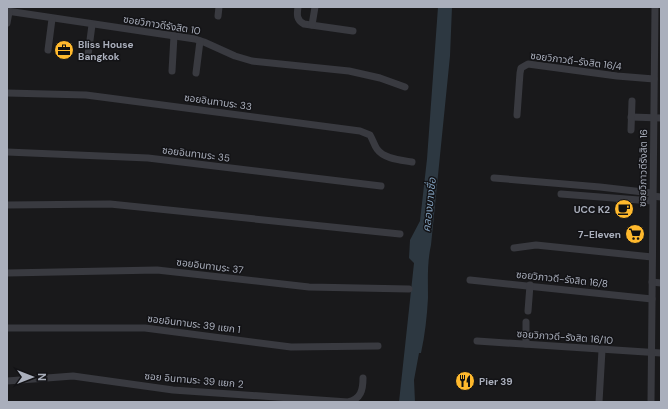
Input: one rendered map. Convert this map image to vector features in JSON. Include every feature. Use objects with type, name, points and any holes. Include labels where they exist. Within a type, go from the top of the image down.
[{"type":"street","points":[[218,16],[219,7]]},
{"type":"street","points":[[298,7],[298,20],[304,24],[353,31]]},
{"type":"street","points":[[312,25],[314,7]]},
{"type":"street","name":"ซอยวิภาวดีรังสิต 16","points":[[650,402],[652,353],[652,197],[657,118],[654,79],[658,55],[655,7]]},
{"type":"street","points":[[7,23],[8,12]]},
{"type":"street","name":"ซอยวิภาวดีรังสิต 10","points":[[8,12],[200,40],[235,56],[252,61],[349,72],[380,78],[405,87]]},
{"type":"street","points":[[48,50],[52,19]]},
{"type":"street","points":[[88,55],[92,24]]},
{"type":"street","points":[[172,71],[174,36]]},
{"type":"street","points":[[196,73],[200,40]]},
{"type":"street","name":"ซอยวิภาวดี-รังสิต 16/4","points":[[517,115],[521,68],[528,64],[617,76],[654,79]]},
{"type":"street","name":"ซอยอินทามระ 33","points":[[7,94],[86,95],[360,131],[370,135],[377,150],[382,154],[395,159],[412,162]]},
{"type":"street","points":[[631,130],[632,101]]},
{"type":"street","points":[[631,117],[657,118]]},
{"type":"street","name":"ซอยอินทามระ 35","points":[[7,152],[148,158],[381,186]]},
{"type":"street","points":[[494,178],[600,187],[652,197]]},
{"type":"street","points":[[562,194],[661,197]]},
{"type":"street","points":[[7,205],[110,204],[400,234]]},
{"type":"street","points":[[514,248],[536,245],[652,257]]},
{"type":"street","name":"ซอยอินทามระ 37","points":[[7,273],[157,270],[309,287],[410,289]]},
{"type":"street","name":"ซอยวิภาวดี-รังสิต 16/8","points":[[470,280],[530,285],[652,299]]},
{"type":"street","points":[[652,282],[661,283]]},
{"type":"street","points":[[528,310],[530,285]]},
{"type":"street","points":[[526,322],[526,344]]},
{"type":"street","name":"ซอยอินทามระ 39 แยก 1","points":[[7,328],[145,328],[291,346],[378,346]]},
{"type":"street","name":"ซอยวิภาวดี-รังสิต 16/10","points":[[477,341],[661,353]]},
{"type":"street","points":[[599,402],[602,350]]},
{"type":"street","name":"ซอย อินทามระ 39 แยก 2","points":[[7,381],[73,376],[173,390],[348,402],[353,401],[360,395],[362,391],[363,378]]},
{"type":"water","name":"คลองบางซื่อ","points":[[438,7],[452,7],[450,56],[428,265],[428,298],[425,332],[414,380],[415,402],[399,402],[414,263],[409,258],[410,240],[420,221],[427,159]]},
{"type":"place","name":"Bliss House Bangkok","points":[[64,50]]},
{"type":"place","name":"UCC K2","points":[[624,209]]},
{"type":"place","name":"7-Eleven","points":[[635,234]]},
{"type":"place","name":"Pier 39","points":[[465,381]]}]
